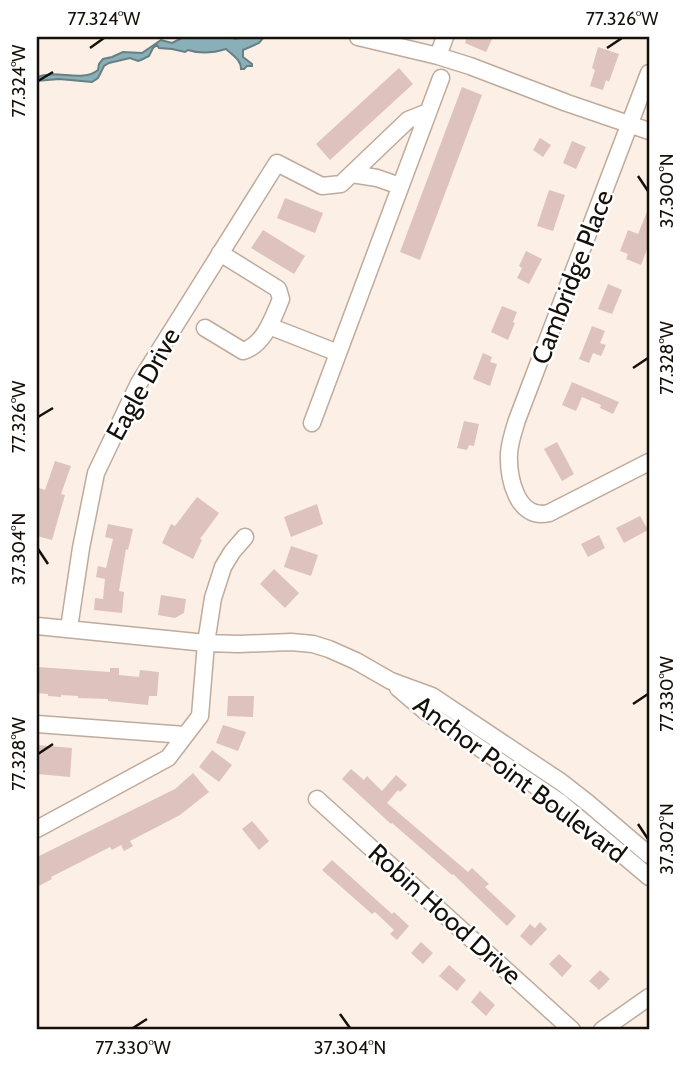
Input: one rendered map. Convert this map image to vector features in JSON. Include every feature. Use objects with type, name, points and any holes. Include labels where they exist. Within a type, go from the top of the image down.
[{"type":"street","points":[[358,37],[470,66],[649,131]]},
{"type":"street","points":[[439,56],[445,37]]},
{"type":"street","name":"Cambridge Place","points":[[649,73],[517,420],[509,452],[509,465],[517,498],[533,513],[543,514],[649,462]]},
{"type":"street","points":[[312,423],[441,78]]},
{"type":"street","points":[[352,174],[408,120],[428,112]]},
{"type":"street","name":"Eagle Drive","points":[[69,628],[96,472],[139,383],[276,163],[321,186],[341,184],[352,174]]},
{"type":"street","points":[[352,174],[377,177],[401,186]]},
{"type":"street","points":[[205,328],[243,351],[253,349],[269,327],[281,299],[278,289],[220,253]]},
{"type":"street","points":[[269,327],[338,353]]},
{"type":"street","points":[[37,829],[167,758],[200,716],[206,643],[214,598],[223,567],[245,537]]},
{"type":"street","name":"Anchor Point Boulevard","points":[[37,626],[206,643],[291,642],[329,649],[391,681],[432,696],[588,803],[649,855]]},
{"type":"street","name":"Anchor Point Boulevard","points":[[391,681],[425,711],[561,803],[649,877]]},
{"type":"street","points":[[37,724],[185,735]]},
{"type":"street","name":"Robin Hood Drive","points":[[317,799],[572,1030]]},
{"type":"street","points":[[602,1030],[649,997]]},
{"type":"water","points":[[184,37],[264,37],[259,43],[243,50],[243,57],[252,64],[244,69],[241,69],[238,60],[226,49],[207,53],[188,50],[185,52],[159,48],[157,45],[149,56],[141,60],[130,58],[109,63],[92,82],[59,79],[37,81],[37,77],[45,75],[92,74],[98,70],[103,59],[123,52],[142,53],[161,40],[172,43]]},
{"type":"building","points":[[467,37],[493,37],[486,52],[465,43]]},
{"type":"building","points":[[598,47],[619,54],[609,82],[606,80],[603,90],[590,86]]},
{"type":"building","points":[[399,68],[413,84],[330,160],[316,144]]},
{"type":"building","points":[[462,87],[482,95],[420,260],[400,252]]},
{"type":"building","points":[[540,138],[551,145],[543,157],[533,150]]},
{"type":"building","points":[[572,141],[586,147],[576,169],[563,163]]},
{"type":"building","points":[[549,190],[565,195],[553,231],[537,226]]},
{"type":"building","points":[[285,198],[323,213],[315,233],[277,218]]},
{"type":"building","points":[[649,207],[649,244],[641,265],[626,259],[628,254],[620,251],[628,230],[638,234]]},
{"type":"building","points":[[263,230],[305,256],[294,274],[251,248]]},
{"type":"building","points":[[526,251],[542,259],[529,284],[517,278]]},
{"type":"building","points":[[608,284],[622,290],[612,314],[598,309]]},
{"type":"building","points":[[502,306],[517,312],[508,340],[491,332]]},
{"type":"building","points":[[592,326],[605,331],[600,343],[606,345],[601,356],[593,353],[589,363],[579,359]]},
{"type":"building","points":[[483,353],[492,357],[490,362],[497,364],[490,386],[473,379]]},
{"type":"building","points":[[572,382],[619,402],[613,414],[600,408],[601,405],[582,397],[576,411],[562,405]]},
{"type":"building","points":[[464,421],[479,424],[474,446],[469,445],[467,450],[457,448]]},
{"type":"building","points":[[557,442],[574,474],[562,481],[544,449]]},
{"type":"building","points":[[55,461],[71,466],[61,494],[65,495],[52,540],[37,536],[37,497],[39,488],[45,490]]},
{"type":"building","points":[[197,497],[219,513],[200,539],[202,540],[193,559],[162,543],[171,524],[175,526]]},
{"type":"building","points":[[317,504],[323,524],[291,537],[284,517]]},
{"type":"building","points":[[640,516],[648,530],[624,543],[616,528]]},
{"type":"building","points":[[108,524],[133,529],[128,550],[126,549],[119,591],[124,592],[122,613],[94,610],[95,598],[103,599],[105,579],[96,577],[98,566],[106,568],[113,539],[105,537]]},
{"type":"building","points":[[599,535],[605,548],[588,557],[581,544]]},
{"type":"building","points":[[291,546],[318,555],[311,576],[284,567]]},
{"type":"building","points":[[274,569],[299,593],[285,608],[260,584]]},
{"type":"building","points":[[161,595],[186,599],[184,613],[175,618],[158,615]]},
{"type":"building","points":[[37,667],[110,672],[110,668],[119,668],[119,675],[139,677],[140,670],[159,672],[157,696],[149,696],[148,705],[78,696],[48,696],[37,693]]},
{"type":"building","points":[[228,696],[254,696],[253,717],[227,716]]},
{"type":"building","points":[[223,725],[246,732],[238,751],[216,743]]},
{"type":"building","points":[[37,745],[72,748],[70,777],[37,774]]},
{"type":"building","points":[[212,750],[232,765],[219,782],[199,767]]},
{"type":"building","points":[[351,769],[364,780],[367,776],[382,791],[396,775],[407,785],[400,792],[398,790],[387,803],[468,872],[472,868],[489,884],[485,887],[516,916],[507,926],[453,874],[391,824],[342,779]]},
{"type":"building","points":[[193,773],[209,792],[180,815],[130,841],[133,846],[124,851],[121,845],[112,850],[110,847],[37,887],[37,857],[175,789]]},
{"type":"building","points":[[252,821],[269,841],[259,850],[242,829]]},
{"type":"building","points":[[332,860],[409,926],[397,940],[390,934],[394,930],[375,912],[372,914],[322,870]]},
{"type":"building","points":[[540,922],[547,929],[531,946],[520,936],[530,924],[535,928]]},
{"type":"building","points":[[421,942],[433,953],[423,964],[411,953]]},
{"type":"building","points":[[559,954],[572,966],[562,977],[549,964]]},
{"type":"building","points":[[449,965],[466,980],[457,991],[439,976]]},
{"type":"building","points":[[600,970],[610,979],[599,990],[589,981]]},
{"type":"building","points":[[480,991],[495,1005],[486,1016],[471,1002]]}]
